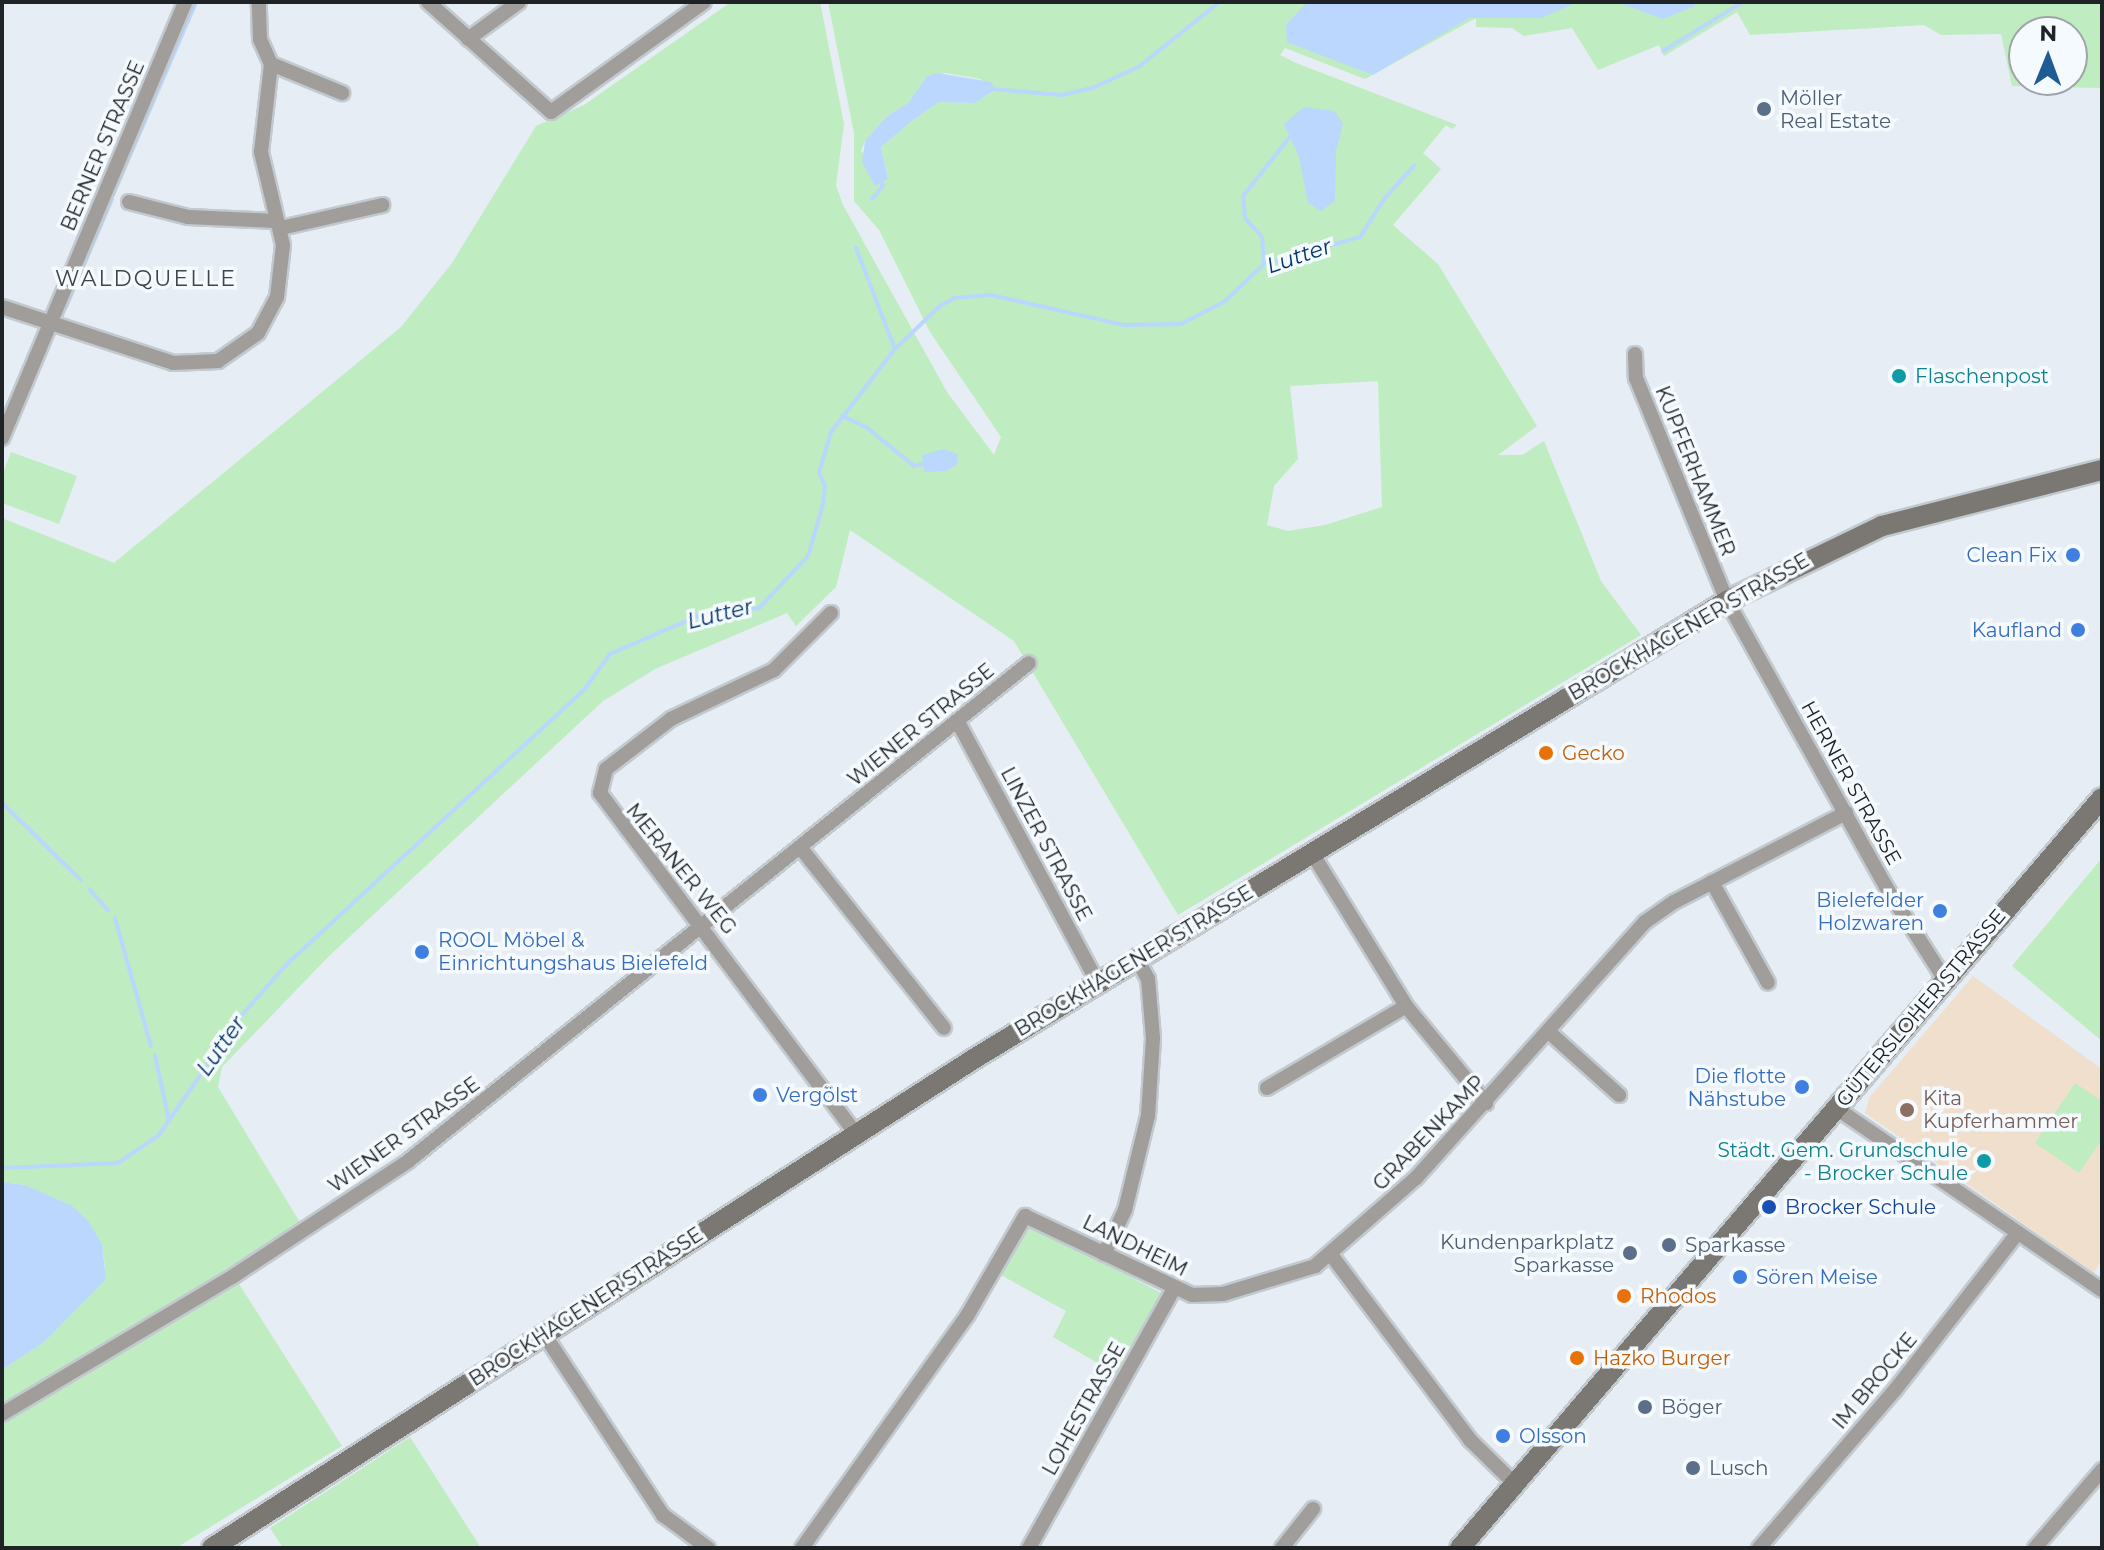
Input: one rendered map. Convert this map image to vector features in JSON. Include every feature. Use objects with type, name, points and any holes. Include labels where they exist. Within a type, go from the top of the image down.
[{"type":"main road","name":"BROCKHAGENER STRASSE","points":[[212,1548],[856,1134],[1137,959],[1727,601],[1791,566],[1882,526],[2102,470]]},
{"type":"main road","name":"GÜTERSLOHER STRASSE","points":[[1460,1548],[2102,798]]},
{"type":"street","name":"BERNER STRASSE","points":[[2,438],[185,2]]},
{"type":"street","points":[[2,307],[153,360],[218,361],[243,348],[269,315],[281,277],[278,224],[260,134],[271,64],[260,39],[259,2]]},
{"type":"street","points":[[428,2],[551,112],[704,2]]},
{"type":"street","points":[[468,39],[519,2]]},
{"type":"street","points":[[271,64],[342,93]]},
{"type":"street","points":[[129,202],[188,217],[278,224],[382,205]]},
{"type":"street","name":"KUPFERHAMMER","points":[[1635,354],[1636,378],[1727,601]]},
{"type":"street","name":"HERNER STRASSE","points":[[1727,601],[1846,813],[1945,980]]},
{"type":"street","name":"MERANER WEG","points":[[831,613],[774,670],[671,719],[606,769],[600,793],[604,804],[700,924],[856,1134]]},
{"type":"street","name":"WIENER STRASSE","points":[[2,1414],[223,1282],[401,1166],[700,924],[959,724],[1029,663]]},
{"type":"street","name":"LINZER STRASSE","points":[[959,724],[1098,983]]},
{"type":"street","name":"GRABENKAMP","points":[[1332,1256],[1416,1178],[1550,1033],[1645,922],[1712,882],[1846,813]]},
{"type":"street","points":[[800,847],[944,1028]]},
{"type":"street","points":[[1312,853],[1406,1006],[1486,1103]]},
{"type":"street","points":[[1712,882],[1768,983]]},
{"type":"street","points":[[1104,1254],[1125,1210],[1148,1116],[1153,1038],[1148,979],[1137,959]]},
{"type":"street","points":[[1267,1088],[1406,1006]]},
{"type":"street","points":[[1550,1033],[1619,1095]]},
{"type":"street","points":[[1836,1108],[2016,1235],[2102,1290]]},
{"type":"street","name":"LANDHEIM","points":[[802,1548],[967,1316],[1021,1220],[1033,1217],[1174,1289],[1192,1295],[1223,1294],[1332,1256]]},
{"type":"street","name":"IM BROCKE","points":[[1759,1548],[1899,1386],[2016,1235]]},
{"type":"street","points":[[1332,1256],[1470,1440],[1515,1484]]},
{"type":"street","name":"LOHESTRASSE","points":[[1029,1548],[1174,1289]]},
{"type":"street","points":[[544,1334],[663,1515],[708,1548]]},
{"type":"street","points":[[2035,1548],[2102,1470]]},
{"type":"street","points":[[1282,1548],[1313,1509]]},
{"type":"shaded area","points":[[1973,976],[2102,1069],[2102,1259],[2094,1273],[1865,1113],[1869,1098]]},
{"type":"green space","points":[[731,2],[820,2],[844,124],[836,185],[843,205],[947,392],[994,455],[1001,437],[930,332],[879,230],[854,201],[854,133],[828,2],[2102,2],[2102,88],[2088,88],[2088,16],[2008,16],[2008,67],[2001,34],[1941,35],[1924,25],[1750,35],[1737,12],[1664,56],[1659,45],[1598,70],[1572,28],[1524,36],[1512,28],[1476,27],[1476,18],[1365,79],[1285,48],[1280,55],[1296,63],[1457,125],[1452,129],[1446,125],[1423,153],[1441,169],[1393,225],[1438,264],[1537,426],[1498,455],[1522,455],[1544,441],[1601,581],[1641,635],[1178,915],[1014,641],[850,530],[836,587],[796,626],[787,613],[655,669],[603,701],[329,956],[222,1067],[218,1087],[301,1224],[2,1406],[2,1370],[43,1343],[78,1302],[98,1287],[105,1267],[102,1244],[71,1205],[25,1185],[2,1182],[2,518],[114,563],[401,327],[452,263],[536,126],[584,105]],"holes":[[[946,73],[980,79],[995,90],[975,103],[939,102],[912,121],[881,147],[888,178],[861,151],[865,141],[886,117],[908,103],[927,76]],[[1378,381],[1382,507],[1325,525],[1288,531],[1267,525],[1274,486],[1298,459],[1290,386]]]},
{"type":"green space","points":[[11,452],[77,476],[59,524],[2,503],[2,476]]},
{"type":"green space","points":[[2102,858],[2102,1041],[2012,966]]},
{"type":"green space","points":[[2075,1083],[2102,1101],[2102,1139],[2079,1173],[2035,1143]]},
{"type":"green space","points":[[1034,1226],[1163,1294],[1118,1375],[1053,1337],[1066,1311],[999,1274],[1021,1232]]},
{"type":"green space","points":[[239,1284],[342,1446],[176,1548],[2,1548],[2,1424]]},
{"type":"green space","points":[[410,1437],[481,1548],[283,1548],[270,1528]]},
{"type":"water","points":[[1307,2],[1578,2],[1541,18],[1469,18],[1373,75],[1287,42],[1286,25]]},
{"type":"water","points":[[1616,2],[1693,2],[1695,6],[1663,19]]},
{"type":"water","points":[[938,73],[991,82],[996,89],[975,103],[939,102],[912,121],[881,147],[888,179],[875,186],[862,162],[865,141],[886,117],[908,103],[927,76]]},
{"type":"water","points":[[1304,107],[1335,111],[1343,124],[1336,151],[1335,201],[1321,211],[1308,203],[1299,157],[1284,124]]},
{"type":"water","points":[[944,449],[958,454],[957,464],[947,471],[924,472],[922,455]]},
{"type":"water","points":[[2,1182],[25,1185],[71,1205],[88,1221],[102,1244],[106,1279],[43,1343],[2,1370]]},
{"type":"waterway","points":[[113,195],[196,2]]},
{"type":"waterway","name":"Lutter","points":[[1663,51],[1743,2]]},
{"type":"waterway","points":[[992,89],[1062,95],[1093,88],[1140,66],[1218,3]]},
{"type":"waterway","points":[[1264,264],[1262,237],[1245,218],[1243,196],[1289,138]]},
{"type":"waterway","name":"Lutter","points":[[2,1168],[118,1163],[159,1135],[241,1016],[287,964],[584,690],[610,654],[698,616],[759,608],[808,556],[823,504],[825,486],[819,473],[831,432],[895,349],[941,305],[955,298],[991,295],[1124,325],[1181,324],[1224,302],[1264,264],[1360,237],[1384,199],[1414,166]]},
{"type":"waterway","points":[[872,199],[883,186],[880,181]]},
{"type":"waterway","points":[[66,307],[112,199]]},
{"type":"waterway","points":[[856,248],[895,349]]},
{"type":"waterway","points":[[2,417],[12,396]]},
{"type":"waterway","points":[[842,416],[866,427],[914,466],[922,464]]},
{"type":"waterway","points":[[2,803],[81,880]]},
{"type":"waterway","points":[[89,889],[108,910]]},
{"type":"waterway","points":[[115,918],[151,1046]]},
{"type":"waterway","points":[[155,1055],[169,1121]]},
{"type":"place","name":"Möller Real Estate","points":[[1764,109]]},
{"type":"place","name":"Flaschenpost","points":[[1899,376]]},
{"type":"place","name":"Clean Fix","points":[[2073,555]]},
{"type":"place","name":"Kaufland","points":[[2078,630]]},
{"type":"place","name":"Gecko","points":[[1546,753]]},
{"type":"place","name":"Bielefelder Holzwaren","points":[[1940,911]]},
{"type":"place","name":"ROOL Möbel & Einrichtungshaus Bielefeld","points":[[422,952]]},
{"type":"place","name":"Die flotte Nähstube","points":[[1802,1087]]},
{"type":"place","name":"Vergölst","points":[[760,1095]]},
{"type":"place","name":"Kita Kupferhammer","points":[[1907,1110]]},
{"type":"place","name":"Städt. Gem. Grundschule - Brocker Schule","points":[[1984,1161]]},
{"type":"place","name":"Brocker Schule","points":[[1769,1207]]},
{"type":"place","name":"Sparkasse","points":[[1669,1245]]},
{"type":"place","name":"Kundenparkplatz Sparkasse","points":[[1630,1253]]},
{"type":"place","name":"Sören Meise","points":[[1740,1277]]},
{"type":"place","name":"Rhodos","points":[[1624,1296]]},
{"type":"place","name":"Hazko Burger","points":[[1577,1358]]},
{"type":"place","name":"Böger","points":[[1645,1407]]},
{"type":"place","name":"Olsson","points":[[1503,1436]]},
{"type":"place","name":"Lusch","points":[[1693,1468]]},
{"type":"district","name":"WALDQUELLE","points":[[146,279]]}]
